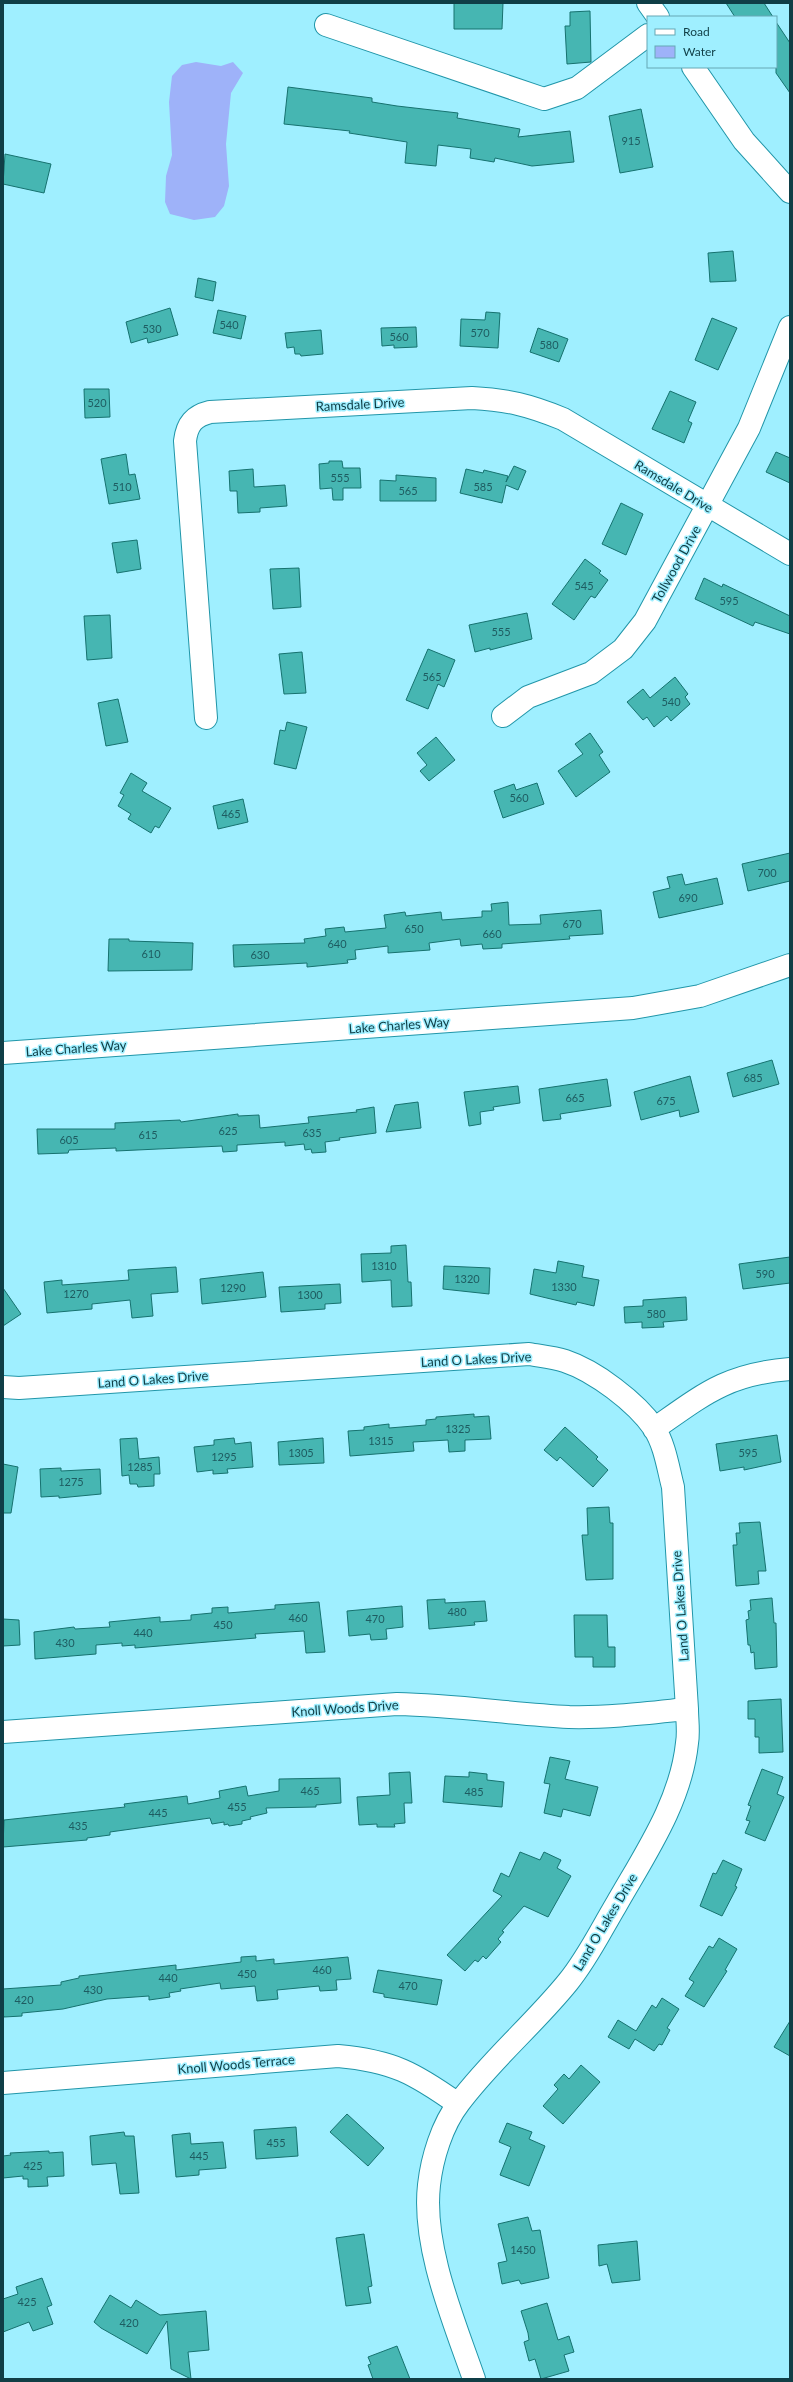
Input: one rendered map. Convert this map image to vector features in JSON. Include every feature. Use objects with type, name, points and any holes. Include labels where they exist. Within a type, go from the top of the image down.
[{"type":"street","points":[[326,25],[544,99],[577,88],[647,36]]},
{"type":"street","points":[[694,68],[744,141],[790,192]]},
{"type":"street","name":"Tollwood Drive","points":[[503,716],[528,697],[591,673],[623,649],[644,621],[708,506],[749,428],[790,327]]},
{"type":"street","name":"Ramsdale Drive","points":[[206,718],[185,441],[186,431],[190,422],[199,415],[210,412],[472,398],[506,400],[534,407],[563,419],[790,554]]},
{"type":"street","name":"Lake Charles Way","points":[[3,1054],[633,1008],[700,996],[790,965]]},
{"type":"street","name":"Land O Lakes Drive","points":[[3,1387],[35,1387],[529,1354],[565,1361],[598,1376],[626,1399],[654,1429],[666,1456],[672,1487],[688,1742],[682,1771],[666,1816],[569,1981],[458,2104],[434,2158],[429,2186],[430,2214],[435,2255],[443,2288],[474,2379]]},
{"type":"street","points":[[654,1429],[714,1387],[738,1377],[763,1371],[790,1369]]},
{"type":"street","name":"Knoll Woods Drive","points":[[3,1732],[397,1704],[442,1705],[571,1717],[622,1715],[687,1709]]},
{"type":"street","name":"Knoll Woods Terrace","points":[[3,2083],[338,2056],[371,2059],[402,2069],[430,2084],[458,2104]]},
{"type":"water","points":[[196,62],[221,66],[233,62],[243,73],[231,93],[226,144],[229,186],[224,206],[215,217],[194,220],[170,214],[165,202],[166,176],[172,155],[169,102],[172,76],[182,65]]},
{"type":"building","points":[[454,3],[503,3],[502,29],[454,29]]},
{"type":"building","points":[[726,3],[764,3],[772,16],[734,16]]},
{"type":"building","points":[[590,11],[591,62],[567,64],[565,26],[570,26],[570,12]]},
{"type":"building","points":[[777,24],[790,43],[790,93],[776,73]]},
{"type":"building","points":[[288,87],[372,98],[372,102],[397,106],[458,113],[457,118],[520,129],[518,137],[570,131],[574,162],[532,166],[495,158],[494,162],[470,158],[471,149],[438,145],[436,166],[405,163],[407,142],[349,133],[350,131],[284,124]]},
{"type":"building","points":[[641,109],[653,167],[620,173],[609,116]]},
{"type":"building","points":[[5,154],[51,164],[44,193],[3,184]]},
{"type":"building","points":[[733,251],[736,281],[710,282],[708,253]]},
{"type":"building","points":[[198,278],[216,282],[213,301],[195,297]]},
{"type":"building","points":[[170,308],[178,335],[148,343],[147,338],[131,343],[126,322]]},
{"type":"building","points":[[218,310],[246,316],[241,339],[213,333]]},
{"type":"building","points":[[486,312],[500,313],[498,348],[460,346],[461,319],[485,320]]},
{"type":"building","points":[[712,318],[737,328],[718,370],[695,360]]},
{"type":"building","points":[[416,327],[417,347],[394,348],[394,345],[382,346],[381,328]]},
{"type":"building","points":[[538,328],[568,339],[559,362],[530,352]]},
{"type":"building","points":[[321,330],[323,354],[301,356],[300,354],[295,354],[294,347],[287,348],[285,333]]},
{"type":"building","points":[[84,389],[109,389],[110,417],[85,418]]},
{"type":"building","points":[[670,391],[696,402],[688,421],[692,423],[684,443],[652,429]]},
{"type":"building","points":[[776,452],[790,458],[790,483],[766,472]]},
{"type":"building","points":[[126,454],[129,475],[135,474],[140,499],[109,504],[101,459]]},
{"type":"building","points":[[329,461],[342,461],[343,468],[360,468],[361,488],[343,488],[343,500],[333,500],[332,488],[320,489],[319,464],[329,463]]},
{"type":"building","points":[[514,466],[526,471],[518,490],[506,485],[502,503],[460,493],[466,469],[483,473],[484,470],[508,476],[506,482]]},
{"type":"building","points":[[253,469],[254,487],[285,485],[287,506],[260,508],[260,512],[238,513],[237,491],[230,491],[229,471]]},
{"type":"building","points":[[396,475],[436,478],[436,501],[380,501],[380,480],[396,481]]},
{"type":"building","points":[[621,503],[643,514],[626,555],[602,544]]},
{"type":"building","points":[[137,540],[141,569],[117,573],[112,543]]},
{"type":"building","points":[[585,559],[601,571],[599,573],[608,580],[595,598],[591,596],[574,620],[552,604]]},
{"type":"building","points":[[299,568],[301,607],[273,609],[270,569]]},
{"type":"building","points":[[704,578],[722,587],[723,584],[790,616],[790,634],[755,622],[753,626],[695,599]]},
{"type":"building","points":[[527,613],[532,639],[490,650],[490,648],[475,652],[469,625]]},
{"type":"building","points":[[110,615],[112,658],[87,660],[84,616]]},
{"type":"building","points":[[428,649],[455,660],[444,687],[438,684],[428,709],[406,700]]},
{"type":"building","points":[[302,652],[306,693],[284,694],[279,654]]},
{"type":"building","points":[[675,677],[688,694],[685,697],[690,704],[671,721],[667,716],[654,727],[647,717],[643,720],[627,702],[643,689],[650,698]]},
{"type":"building","points":[[118,699],[128,742],[106,746],[98,703]]},
{"type":"building","points":[[287,722],[307,727],[296,769],[274,764],[280,730],[285,731]]},
{"type":"building","points":[[590,733],[603,752],[599,755],[610,772],[576,797],[558,771],[583,754],[575,744]]},
{"type":"building","points":[[436,737],[455,760],[429,781],[420,771],[427,765],[417,753]]},
{"type":"building","points":[[131,773],[147,783],[142,791],[171,808],[159,828],[155,826],[151,833],[128,819],[131,814],[118,806],[124,795],[120,793]]},
{"type":"building","points":[[537,783],[544,804],[503,818],[494,791],[514,784],[516,790]]},
{"type":"building","points":[[243,799],[248,822],[218,829],[213,806]]},
{"type":"building","points":[[790,853],[790,881],[748,891],[742,864]]},
{"type":"building","points":[[682,874],[685,885],[717,878],[723,904],[659,918],[653,892],[670,888],[667,877]]},
{"type":"building","points":[[508,902],[509,925],[541,924],[540,915],[601,910],[603,934],[569,936],[570,939],[502,944],[502,948],[483,949],[482,944],[461,946],[460,939],[429,943],[430,950],[388,953],[388,946],[355,950],[356,959],[347,960],[348,963],[307,967],[307,963],[234,967],[233,945],[305,943],[304,939],[326,936],[325,929],[344,927],[345,932],[386,928],[384,915],[405,912],[406,916],[441,912],[442,920],[482,917],[482,911],[492,911],[491,904]]},
{"type":"building","points":[[109,939],[193,943],[192,970],[108,971]]},
{"type":"building","points":[[772,1060],[779,1084],[733,1097],[727,1073]]},
{"type":"building","points":[[690,1076],[699,1112],[680,1117],[679,1110],[641,1120],[634,1092]]},
{"type":"building","points":[[607,1079],[611,1106],[560,1114],[561,1119],[543,1121],[539,1089]]},
{"type":"building","points":[[518,1086],[520,1103],[493,1107],[494,1110],[480,1112],[481,1124],[469,1126],[464,1092]]},
{"type":"building","points":[[418,1102],[421,1128],[386,1132],[395,1105]]},
{"type":"building","points":[[374,1107],[376,1133],[339,1138],[340,1140],[325,1142],[326,1152],[312,1153],[311,1149],[305,1150],[304,1144],[285,1146],[285,1142],[237,1145],[237,1151],[223,1152],[222,1146],[116,1151],[116,1148],[69,1150],[68,1153],[38,1154],[37,1129],[115,1129],[115,1123],[180,1120],[181,1122],[238,1114],[238,1116],[259,1115],[260,1128],[309,1123],[308,1117],[357,1112],[356,1110]]},
{"type":"building","points":[[406,1245],[408,1282],[411,1282],[412,1306],[392,1307],[391,1280],[362,1282],[361,1254],[391,1253],[391,1246]]},
{"type":"building","points":[[790,1257],[790,1283],[743,1289],[739,1264]]},
{"type":"building","points":[[558,1261],[584,1266],[582,1277],[599,1280],[594,1306],[577,1302],[576,1305],[530,1294],[534,1269],[556,1273]]},
{"type":"building","points":[[444,1266],[490,1268],[489,1294],[443,1289]]},
{"type":"building","points":[[176,1267],[178,1292],[151,1294],[153,1316],[132,1318],[130,1300],[92,1304],[92,1309],[47,1313],[44,1282],[62,1280],[62,1285],[129,1280],[128,1270]]},
{"type":"building","points":[[263,1272],[266,1297],[202,1304],[200,1279]]},
{"type":"building","points":[[340,1284],[341,1303],[325,1304],[325,1309],[281,1312],[279,1287]]},
{"type":"building","points":[[3,1288],[21,1314],[3,1326]]},
{"type":"building","points":[[686,1297],[687,1320],[663,1322],[664,1327],[642,1328],[642,1322],[625,1323],[624,1307],[643,1306],[643,1300]]},
{"type":"building","points":[[474,1414],[474,1417],[489,1416],[491,1439],[465,1440],[465,1451],[449,1452],[448,1440],[413,1442],[414,1451],[350,1456],[348,1431],[364,1430],[364,1427],[389,1424],[389,1428],[426,1425],[426,1420],[436,1419],[436,1417]]},
{"type":"building","points":[[565,1427],[598,1457],[596,1459],[608,1470],[593,1487],[560,1457],[557,1461],[544,1450]]},
{"type":"building","points":[[777,1435],[781,1462],[744,1470],[744,1467],[720,1471],[716,1444]]},
{"type":"building","points":[[137,1438],[139,1459],[159,1457],[160,1474],[154,1474],[154,1486],[138,1487],[137,1484],[130,1484],[129,1475],[122,1476],[120,1439]]},
{"type":"building","points":[[234,1438],[235,1444],[251,1442],[253,1467],[227,1469],[228,1473],[213,1474],[213,1470],[197,1472],[194,1447],[214,1445],[214,1440]]},
{"type":"building","points":[[323,1438],[324,1463],[279,1465],[278,1442]]},
{"type":"building","points":[[3,1464],[18,1467],[11,1513],[3,1513]]},
{"type":"building","points":[[61,1468],[61,1471],[100,1469],[101,1494],[59,1498],[59,1496],[41,1497],[40,1469]]},
{"type":"building","points":[[609,1507],[610,1523],[613,1523],[613,1579],[586,1580],[582,1535],[588,1535],[587,1508]]},
{"type":"building","points":[[760,1522],[766,1571],[758,1571],[759,1584],[736,1586],[733,1545],[737,1545],[736,1533],[740,1533],[739,1523]]},
{"type":"building","points":[[772,1598],[774,1623],[776,1623],[777,1667],[755,1669],[754,1652],[751,1653],[750,1645],[748,1645],[746,1620],[749,1619],[748,1611],[751,1610],[750,1600]]},
{"type":"building","points":[[445,1599],[445,1603],[485,1601],[487,1621],[474,1622],[475,1625],[429,1629],[427,1600]]},
{"type":"building","points":[[319,1602],[325,1652],[306,1653],[304,1631],[255,1634],[256,1638],[135,1648],[135,1645],[122,1646],[122,1643],[96,1645],[96,1654],[35,1659],[34,1632],[74,1627],[75,1629],[110,1627],[109,1622],[160,1617],[160,1622],[191,1620],[191,1615],[212,1613],[212,1608],[228,1607],[228,1613],[275,1609],[275,1605]]},
{"type":"building","points":[[402,1606],[403,1627],[386,1629],[387,1639],[371,1640],[370,1634],[349,1636],[347,1611]]},
{"type":"building","points":[[574,1615],[607,1615],[608,1647],[615,1647],[615,1667],[593,1667],[593,1657],[575,1657]]},
{"type":"building","points":[[3,1619],[19,1620],[20,1645],[3,1646]]},
{"type":"building","points":[[781,1699],[783,1752],[759,1753],[759,1737],[755,1737],[755,1719],[748,1719],[748,1701]]},
{"type":"building","points":[[550,1757],[570,1761],[565,1779],[598,1787],[590,1816],[563,1809],[561,1817],[544,1813],[550,1784],[544,1783]]},
{"type":"building","points":[[762,1769],[783,1777],[777,1794],[784,1797],[765,1841],[745,1833],[750,1821],[746,1820],[751,1806],[748,1805]]},
{"type":"building","points":[[410,1772],[412,1803],[404,1803],[405,1823],[394,1824],[395,1827],[377,1827],[377,1824],[359,1825],[357,1797],[390,1795],[389,1773]]},
{"type":"building","points":[[469,1772],[487,1774],[487,1780],[504,1782],[502,1807],[443,1802],[445,1776],[469,1777]]},
{"type":"building","points":[[340,1778],[341,1803],[316,1805],[316,1807],[266,1808],[267,1813],[250,1817],[251,1819],[242,1821],[242,1824],[229,1826],[228,1824],[224,1825],[224,1822],[212,1824],[210,1818],[110,1832],[110,1835],[87,1838],[87,1840],[3,1847],[4,1820],[125,1807],[124,1804],[187,1796],[188,1804],[220,1798],[219,1791],[246,1786],[248,1796],[279,1791],[279,1779]]},
{"type":"building","points":[[520,1852],[540,1860],[544,1852],[561,1860],[557,1868],[571,1876],[548,1917],[524,1906],[502,1931],[504,1932],[498,1939],[501,1942],[486,1959],[483,1956],[478,1962],[475,1960],[465,1971],[447,1955],[502,1896],[493,1891],[501,1873],[509,1877]]},
{"type":"building","points":[[723,1860],[742,1869],[735,1886],[737,1887],[722,1916],[700,1906],[713,1873],[716,1874]]},
{"type":"building","points":[[719,1938],[737,1949],[725,1970],[727,1971],[704,2007],[685,1996],[694,1982],[689,1979],[709,1946],[713,1948]]},
{"type":"building","points":[[256,1956],[256,1961],[274,1959],[274,1964],[348,1957],[351,1979],[336,1980],[337,1990],[320,1991],[319,1986],[277,1990],[278,1999],[257,2001],[255,1986],[221,1989],[220,1983],[180,1989],[181,1991],[169,1993],[170,1997],[149,2000],[149,1996],[107,1999],[63,2009],[22,2013],[22,2016],[4,2017],[3,2014],[3,1989],[61,1985],[61,1982],[79,1978],[79,1976],[176,1965],[176,1970],[241,1962],[241,1957]]},
{"type":"building","points":[[378,1970],[442,1980],[437,2005],[384,1997],[384,1994],[373,1992]]},
{"type":"building","points":[[662,1998],[679,2009],[667,2028],[670,2030],[662,2045],[659,2044],[654,2051],[635,2039],[629,2049],[608,2037],[618,2020],[636,2031],[652,2005],[656,2008]]},
{"type":"building","points":[[790,2021],[790,2056],[774,2047]]},
{"type":"building","points":[[581,2065],[600,2082],[563,2124],[543,2106],[558,2089],[554,2085],[564,2074],[569,2079]]},
{"type":"building","points":[[347,2114],[384,2148],[368,2166],[330,2132]]},
{"type":"building","points":[[507,2123],[532,2132],[529,2139],[545,2146],[529,2186],[500,2175],[511,2147],[499,2142]]},
{"type":"building","points":[[296,2127],[298,2156],[256,2159],[254,2130]]},
{"type":"building","points":[[124,2132],[125,2136],[134,2136],[139,2193],[120,2194],[116,2163],[92,2165],[90,2136]]},
{"type":"building","points":[[190,2133],[191,2144],[223,2142],[226,2168],[199,2170],[199,2175],[176,2177],[172,2135]]},
{"type":"building","points":[[49,2151],[49,2153],[63,2152],[64,2176],[47,2177],[48,2186],[28,2187],[28,2179],[23,2179],[23,2176],[3,2178],[3,2156],[11,2155],[10,2153]]},
{"type":"building","points":[[528,2217],[532,2231],[540,2230],[549,2278],[521,2284],[519,2280],[502,2284],[498,2263],[507,2261],[498,2224]]},
{"type":"building","points":[[364,2234],[372,2286],[368,2287],[371,2303],[346,2306],[336,2238]]},
{"type":"building","points":[[637,2241],[640,2280],[612,2283],[607,2264],[599,2266],[598,2245]]},
{"type":"building","points":[[42,2278],[52,2305],[47,2307],[53,2324],[33,2331],[29,2322],[3,2332],[3,2299],[18,2294],[16,2287]]},
{"type":"building","points":[[110,2295],[131,2308],[136,2300],[160,2315],[206,2311],[209,2350],[188,2352],[191,2379],[171,2369],[167,2321],[147,2354],[101,2328],[94,2322]]},
{"type":"building","points":[[547,2303],[558,2340],[569,2336],[574,2352],[564,2355],[569,2371],[541,2379],[535,2359],[529,2361],[524,2342],[529,2340],[528,2333],[521,2311]]},
{"type":"building","points":[[397,2346],[410,2379],[373,2379],[368,2365],[371,2364],[368,2357]]}]
